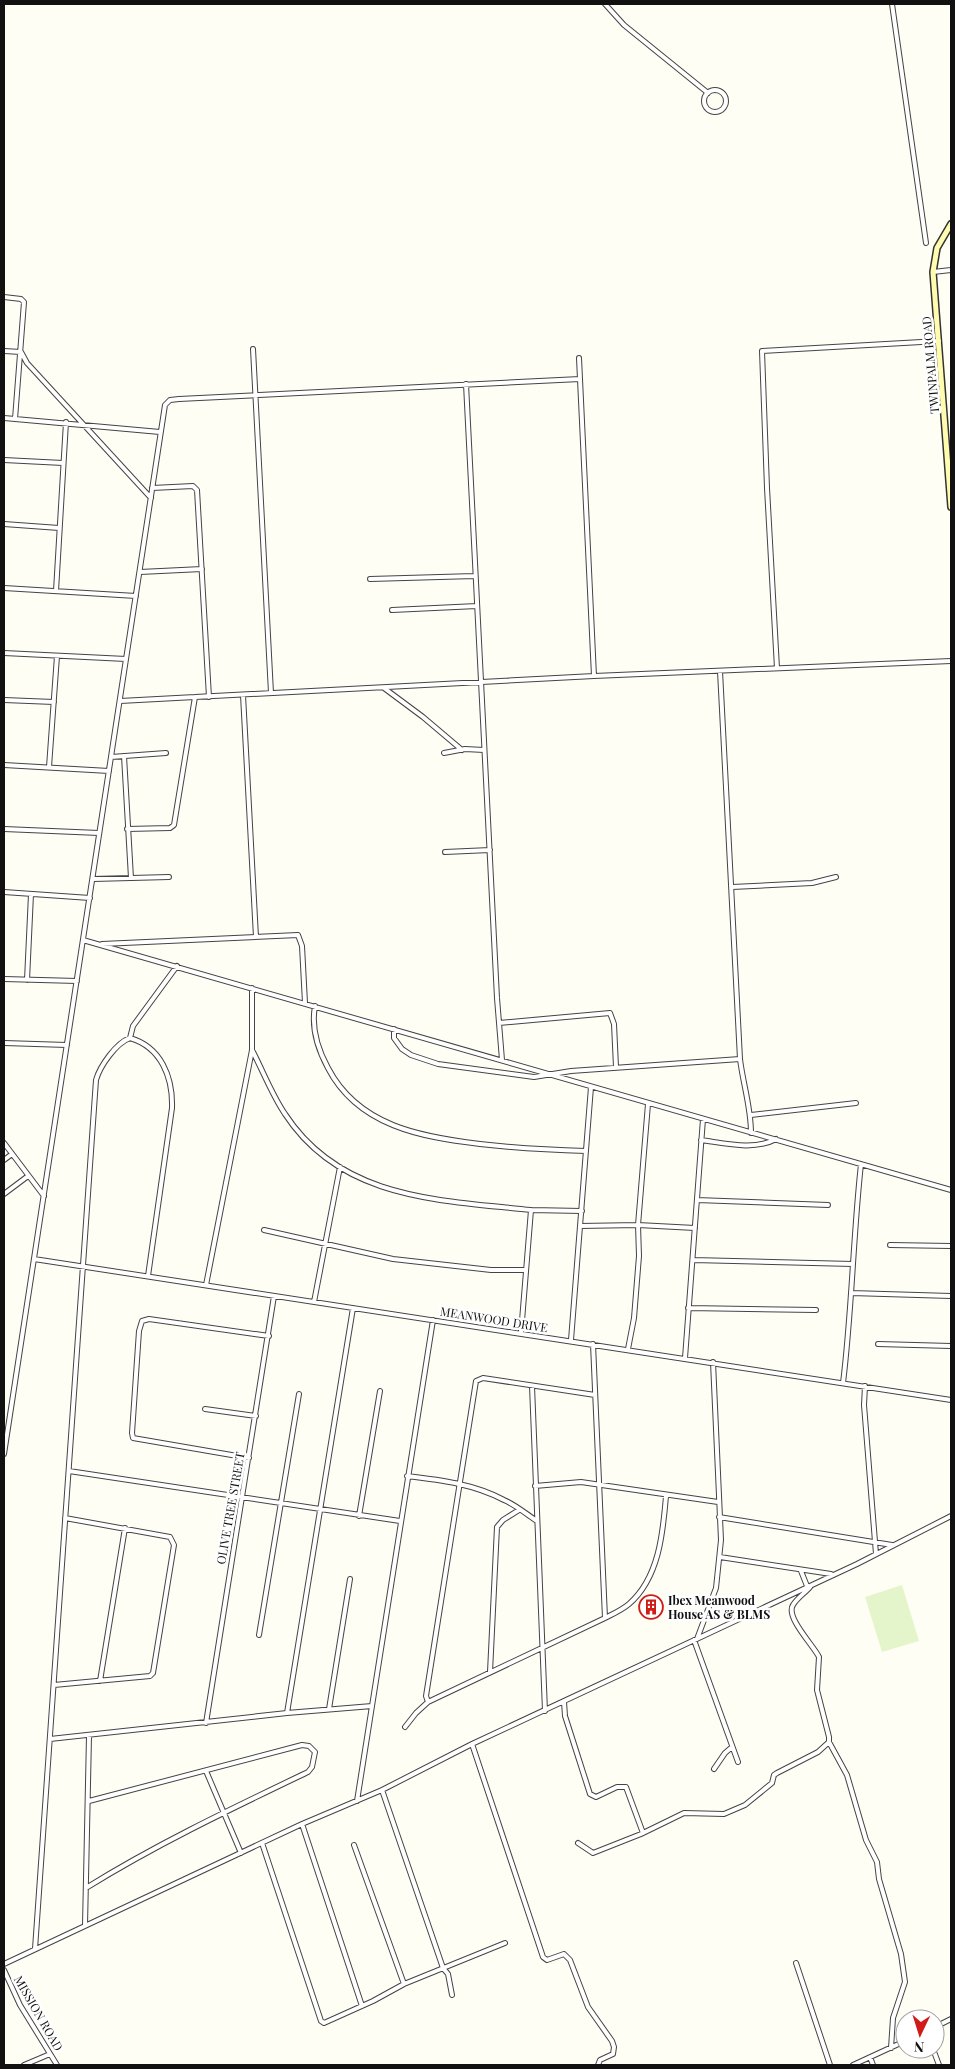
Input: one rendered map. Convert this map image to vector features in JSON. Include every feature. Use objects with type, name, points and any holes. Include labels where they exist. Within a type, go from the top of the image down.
[{"type":"main road","name":"TWINPALM ROAD","points":[[951,224],[937,248],[933,272],[949,452],[951,508]]},
{"type":"street","points":[[605,4],[624,24],[708,93]]},
{"type":"street","points":[[892,4],[926,244]]},
{"type":"street","points":[[716,90],[724,94],[726,103],[722,110],[714,112],[707,109],[704,101],[708,93],[716,90]]},
{"type":"street","points":[[933,272],[951,270]]},
{"type":"street","points":[[4,297],[21,299],[24,302],[15,419]]},
{"type":"street","points":[[777,668],[767,496],[762,351],[939,341]]},
{"type":"street","points":[[253,349],[257,395],[271,694]]},
{"type":"street","points":[[4,351],[21,352]]},
{"type":"street","points":[[21,352],[27,363],[151,498]]},
{"type":"street","points":[[580,358],[594,676]]},
{"type":"street","points":[[4,1454],[140,572],[163,409],[170,400],[580,379]]},
{"type":"street","points":[[466,384],[502,1060]]},
{"type":"street","points":[[4,418],[66,422],[160,432]]},
{"type":"street","points":[[56,591],[66,422]]},
{"type":"street","points":[[4,460],[63,463]]},
{"type":"street","points":[[152,488],[193,486],[197,490],[208,697]]},
{"type":"street","points":[[4,524],[59,528]]},
{"type":"street","points":[[140,572],[202,569]]},
{"type":"street","points":[[370,579],[475,576]]},
{"type":"street","points":[[4,588],[136,596]]},
{"type":"street","points":[[392,610],[477,606]]},
{"type":"street","points":[[4,653],[126,659]]},
{"type":"street","points":[[50,768],[57,656]]},
{"type":"street","points":[[120,701],[594,676],[951,660]]},
{"type":"street","points":[[720,671],[740,1059],[743,1082],[748,1094],[751,1132]]},
{"type":"street","points":[[384,688],[424,717],[462,750]]},
{"type":"street","points":[[243,695],[256,936]]},
{"type":"street","points":[[128,829],[170,828],[174,825],[195,697]]},
{"type":"street","points":[[4,700],[54,702]]},
{"type":"street","points":[[444,753],[462,750],[484,750]]},
{"type":"street","points":[[111,756],[166,753]]},
{"type":"street","points":[[124,756],[131,878]]},
{"type":"street","points":[[4,764],[109,771]]},
{"type":"street","points":[[4,829],[100,834]]},
{"type":"street","points":[[445,852],[490,850]]},
{"type":"street","points":[[92,879],[169,877]]},
{"type":"street","points":[[732,887],[812,883],[836,877]]},
{"type":"street","points":[[4,892],[90,898]]},
{"type":"street","points":[[27,980],[31,894]]},
{"type":"street","points":[[98,944],[294,934],[300,938],[305,1003]]},
{"type":"street","points":[[83,940],[951,1190]]},
{"type":"street","points":[[35,1949],[96,1080],[98,1073],[119,1045],[130,1038],[133,1026],[177,966]]},
{"type":"street","points":[[4,980],[77,980]]},
{"type":"street","points":[[206,1285],[252,1050],[252,988]]},
{"type":"street","points":[[315,1006],[313,1018],[315,1037],[321,1055],[333,1078],[354,1102],[377,1118],[408,1132],[450,1141],[529,1149],[586,1151]]},
{"type":"street","points":[[499,1023],[610,1013],[614,1024],[616,1067]]},
{"type":"street","points":[[394,1029],[394,1038],[402,1049],[426,1061],[451,1067],[534,1077],[616,1067],[740,1059]]},
{"type":"street","points":[[130,1038],[146,1044],[161,1059],[172,1095],[148,1276]]},
{"type":"street","points":[[4,1043],[67,1045]]},
{"type":"street","points":[[252,1050],[285,1115],[316,1149],[340,1167],[368,1183],[437,1200],[531,1210],[582,1211]]},
{"type":"street","points":[[571,1340],[591,1087]]},
{"type":"street","points":[[751,1115],[856,1103]]},
{"type":"street","points":[[628,1349],[634,1318],[639,1256],[638,1225],[648,1104]]},
{"type":"street","points":[[685,1358],[703,1119]]},
{"type":"street","points":[[701,1140],[756,1145],[768,1144],[776,1139]]},
{"type":"street","points":[[4,1143],[44,1196]]},
{"type":"street","points":[[4,1160],[12,1154]]},
{"type":"street","points":[[843,1383],[851,1322],[851,1293],[861,1164]]},
{"type":"street","points":[[314,1302],[340,1167]]},
{"type":"street","points":[[4,1194],[28,1176]]},
{"type":"street","points":[[697,1200],[828,1205]]},
{"type":"street","points":[[521,1333],[531,1210]]},
{"type":"street","points":[[580,1226],[638,1225],[695,1228]]},
{"type":"street","points":[[264,1230],[393,1259],[429,1264],[525,1270]]},
{"type":"street","points":[[890,1245],[951,1246]]},
{"type":"street","name":"MEANWOOD DRIVE","points":[[34,1259],[571,1340],[951,1400]]},
{"type":"street","points":[[693,1260],[853,1264]]},
{"type":"street","points":[[851,1293],[951,1296]]},
{"type":"street","name":"OLIVE TREE STREET","points":[[206,1723],[274,1296]]},
{"type":"street","points":[[287,1713],[353,1308]]},
{"type":"street","points":[[688,1308],[816,1310]]},
{"type":"street","points":[[249,1458],[133,1438],[139,1331],[142,1321],[149,1319],[269,1336]]},
{"type":"street","points":[[357,1801],[433,1320]]},
{"type":"street","points":[[593,1344],[605,1618]]},
{"type":"street","points":[[878,1344],[951,1346]]},
{"type":"street","points":[[713,1362],[720,1557],[716,1588],[696,1640],[738,1762]]},
{"type":"street","points":[[428,1702],[426,1696],[477,1379],[483,1378],[595,1395]]},
{"type":"street","points":[[532,1386],[545,1711]]},
{"type":"street","points":[[865,1386],[864,1405],[876,1554]]},
{"type":"street","points":[[359,1516],[380,1391]]},
{"type":"street","points":[[259,1636],[299,1394]]},
{"type":"street","points":[[205,1409],[256,1416]]},
{"type":"street","points":[[69,1471],[400,1521]]},
{"type":"street","points":[[407,1476],[459,1483],[506,1500],[537,1520]]},
{"type":"street","points":[[535,1486],[572,1482],[718,1502]]},
{"type":"street","points":[[406,1727],[416,1713],[428,1702],[605,1618],[628,1605],[651,1572],[662,1535],[666,1496]]},
{"type":"street","points":[[490,1672],[497,1527],[502,1520],[519,1510]]},
{"type":"street","points":[[4,1964],[302,1824],[382,1790],[472,1744],[696,1640],[951,1516]]},
{"type":"street","points":[[720,1517],[892,1545]]},
{"type":"street","points":[[54,1685],[150,1676],[154,1669],[173,1540],[170,1536],[65,1518]]},
{"type":"street","points":[[100,1681],[126,1528]]},
{"type":"street","points":[[720,1557],[832,1575]]},
{"type":"street","points":[[801,1571],[807,1586]]},
{"type":"street","points":[[329,1709],[350,1579]]},
{"type":"street","points":[[813,1583],[794,1603],[792,1613],[804,1637],[819,1657],[817,1690],[829,1742],[847,1775],[866,1840],[877,1862],[879,1879],[901,1954],[905,1982],[893,2018],[892,2048]]},
{"type":"street","points":[[564,1702],[564,1714],[590,1794],[596,1797],[619,1786],[626,1787],[643,1833]]},
{"type":"street","points":[[50,1740],[287,1713],[372,1706]]},
{"type":"street","points":[[85,1926],[89,1736]]},
{"type":"street","points":[[578,1843],[593,1853],[643,1833],[684,1813],[724,1814],[745,1805],[772,1783],[777,1773],[818,1752],[829,1742]]},
{"type":"street","points":[[472,1744],[543,1956],[547,1960],[564,1954],[570,1960],[588,2007],[612,2041],[614,2047],[613,2054],[600,2060],[598,2065]]},
{"type":"street","points":[[86,1888],[119,1868],[224,1812],[308,1772],[312,1766],[315,1752],[309,1746],[302,1745],[89,1801]]},
{"type":"street","points":[[714,1769],[725,1753],[732,1747]]},
{"type":"street","points":[[206,1771],[241,1853]]},
{"type":"street","points":[[382,1790],[443,1968],[448,1974],[452,1995]]},
{"type":"street","points":[[302,1824],[362,2006]]},
{"type":"street","points":[[262,1843],[321,2021],[328,2022],[404,1984],[504,1943]]},
{"type":"street","points":[[354,1845],[404,1984]]},
{"type":"street","points":[[796,1963],[830,2065]]},
{"type":"street","name":"MISSION ROAD","points":[[4,1970],[20,2005],[57,2065]]},
{"type":"street","points":[[853,2065],[895,2046]]},
{"type":"street","points":[[24,2065],[50,2054]]},
{"type":"street","points":[[870,2058],[873,2065]]},
{"type":"green space","points":[[902,1585],[919,1641],[882,1652],[865,1597]]},
{"type":"place","name":"Ibex Meanwood House AS & BLMS","points":[[651,1607]]}]
